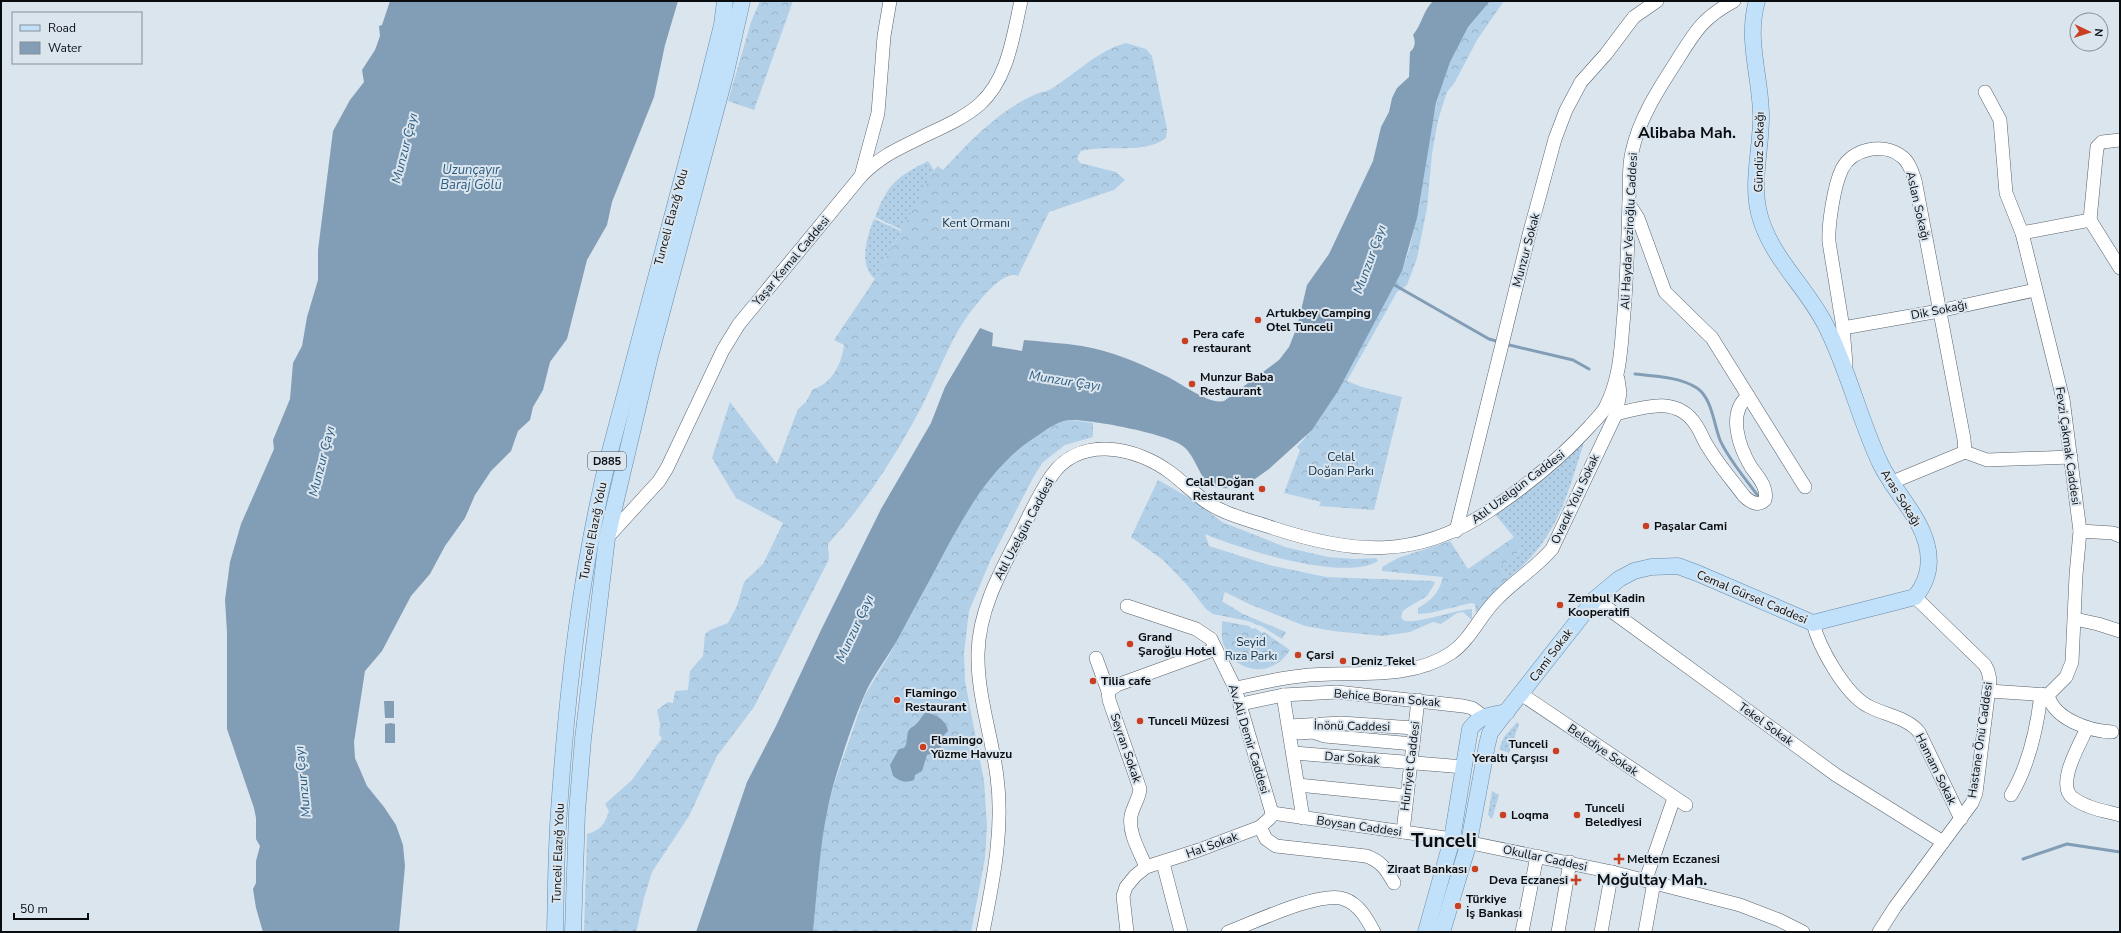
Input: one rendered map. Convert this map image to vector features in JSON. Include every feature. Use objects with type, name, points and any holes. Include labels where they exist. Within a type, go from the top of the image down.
[{"type":"main road","name":"Tunceli Elazığ Yolu","points":[[555,932],[558,812],[574,652],[587,557],[596,508],[610,451],[711,70],[722,25],[725,1]]},
{"type":"main road","name":"Tunceli Elazığ Yolu","points":[[573,932],[577,812],[583,738],[607,538],[650,356],[726,72],[742,1]]},
{"type":"main road","name":"Gündüz Sokağı","points":[[1756,1],[1752,34],[1761,114],[1756,176],[1759,213],[1779,259],[1824,323],[1847,376]]},
{"type":"main road","name":"Aras Sokağı","points":[[1847,376],[1879,460],[1890,483],[1921,528],[1926,543],[1929,557],[1928,573],[1922,588],[1915,597]]},
{"type":"main road","name":"Cemal Gürsel Caddesi","points":[[1595,599],[1619,579],[1634,571],[1651,567],[1678,566],[1813,623],[1915,597]]},
{"type":"main road","name":"Cami Sokak","points":[[1442,932],[1469,842],[1490,733],[1595,599]]},
{"type":"main road","points":[[1426,932],[1452,839],[1470,729],[1475,722],[1483,716],[1507,712]]},
{"type":"street","points":[[861,176],[878,112],[884,36],[890,1]]},
{"type":"street","name":"Yaşar Kemal Caddesi","points":[[587,557],[607,538],[654,487],[667,468],[723,350],[739,324],[861,176],[876,161],[890,152],[946,126],[980,104],[1000,74],[1008,56],[1021,1]]},
{"type":"street","name":"Munzur Sokak","points":[[1456,531],[1530,231],[1555,139],[1566,110],[1581,82],[1606,54],[1634,17],[1657,1]]},
{"type":"street","name":"Ali Haydar Veziroğlu Caddesi","points":[[1617,376],[1626,298],[1631,154],[1652,97],[1704,21],[1734,1]]},
{"type":"street","name":"Fevzi Çakmak Caddesi","points":[[1985,92],[2000,120],[2006,193],[2022,233],[2063,399],[2080,531],[2071,667],[2066,676],[2045,694]]},
{"type":"street","points":[[2120,140],[2102,142],[2097,147],[2090,220],[2120,268]]},
{"type":"street","name":"Aslan Sokağı","points":[[1847,376],[1843,328],[1830,257],[1828,230],[1842,169],[1850,158],[1863,150],[1878,149],[1893,152],[1902,156],[1910,166],[1915,180],[1964,439],[1964,452]]},
{"type":"street","points":[[1629,204],[1638,218],[1665,292],[1712,338],[1805,487]]},
{"type":"street","points":[[2022,233],[2090,220]]},
{"type":"street","name":"Dik Sokağı","points":[[1843,328],[1939,311],[2035,290]]},
{"type":"street","name":"Atıl Uzelgün Caddesi","points":[[983,932],[996,859],[999,810],[998,778],[979,678],[978,653],[983,615],[994,588],[1037,500],[1060,465],[1074,455],[1094,449],[1126,451],[1148,458],[1160,465],[1222,511],[1314,541],[1333,545],[1364,548],[1396,548],[1410,546],[1456,531],[1490,510],[1565,453],[1605,410],[1617,376]]},
{"type":"street","name":"Ovacık Yolu Sokak","points":[[1235,688],[1302,675],[1408,669],[1432,662],[1451,653],[1460,646],[1498,598],[1513,582],[1552,549],[1616,414],[1620,393],[1617,376]]},
{"type":"street","points":[[1616,414],[1662,404],[1681,410],[1696,424],[1707,445],[1744,496],[1752,503],[1758,504],[1765,500],[1765,489],[1742,448],[1736,421],[1737,411],[1742,401],[1748,396]]},
{"type":"street","points":[[1890,483],[1964,452],[1987,460],[2071,457]]},
{"type":"street","points":[[2080,531],[2113,533],[2120,536]]},
{"type":"street","name":"Hastane Önü Caddesi","points":[[1879,932],[1972,803],[1976,792],[1990,680],[1985,665],[1915,597]]},
{"type":"street","name":"Tekel Sokak","points":[[1595,599],[1836,775],[1943,842]]},
{"type":"street","name":"Av.Ali Demir Caddesi","points":[[1126,606],[1196,629],[1210,639],[1235,688],[1272,813]]},
{"type":"street","points":[[2075,619],[2120,631]]},
{"type":"street","name":"Hamam Sokak","points":[[1813,623],[1824,653],[1855,695],[1866,706],[1912,724],[1919,732],[1961,819]]},
{"type":"street","points":[[1108,690],[1117,685],[1216,649]]},
{"type":"street","name":"Seyran Sokak","points":[[1096,658],[1140,789],[1140,795],[1132,815],[1131,825],[1146,868]]},
{"type":"street","points":[[1988,690],[2045,694]]},
{"type":"street","name":"Behice Boran Sokak","points":[[1240,704],[1283,695],[1344,693],[1463,706],[1472,708],[1483,716]]},
{"type":"street","name":"Belediye Sokak","points":[[1521,694],[1686,805]]},
{"type":"street","points":[[2045,694],[2057,712],[2087,728],[2112,732]]},
{"type":"street","points":[[2011,795],[2022,772],[2034,737],[2045,694]]},
{"type":"street","points":[[1283,695],[1294,753],[1303,818]]},
{"type":"street","name":"Hürriyet Caddesi","points":[[1403,832],[1418,700]]},
{"type":"street","name":"İnönü Caddesi","points":[[1289,730],[1341,723],[1414,728]]},
{"type":"street","points":[[2087,728],[2070,768],[2066,784],[2067,789],[2073,798],[2083,803],[2120,815]]},
{"type":"street","name":"İnönü Caddesi","points":[[1289,730],[1313,732],[1325,736],[1413,744]]},
{"type":"street","name":"Dar Sokak","points":[[1294,753],[1464,766]]},
{"type":"street","points":[[1298,785],[1407,796]]},
{"type":"street","points":[[1645,932],[1650,880],[1674,798]]},
{"type":"street","name":"Hal Sokak","points":[[1146,868],[1260,827],[1270,818],[1272,813]]},
{"type":"street","name":"Boysan Caddesi","points":[[1272,813],[1469,842]]},
{"type":"street","points":[[1260,827],[1266,839],[1276,846],[1366,856],[1376,859],[1382,864],[1394,883]]},
{"type":"street","name":"Okullar Caddesi","points":[[1469,842],[1650,880],[1751,909],[1803,932]]},
{"type":"street","points":[[1522,932],[1537,856]]},
{"type":"street","points":[[1558,932],[1570,862]]},
{"type":"street","points":[[1163,863],[1181,932]]},
{"type":"street","points":[[1127,932],[1123,896],[1126,887],[1146,868]]},
{"type":"street","points":[[1601,932],[1612,872]]},
{"type":"street","points":[[1228,932],[1312,900],[1327,898],[1343,898],[1353,903],[1360,910],[1374,932]]},
{"type":"green space","points":[[760,1],[793,1],[754,110],[728,101],[751,22]]},
{"type":"green space","name":"Celal Doğan Parkı","points":[[1490,1],[1504,1],[1477,40],[1455,82],[1447,92],[1438,120],[1432,154],[1427,208],[1417,258],[1407,285],[1397,292],[1347,381],[1362,387],[1402,397],[1374,510],[1319,506],[1321,502],[1284,493],[1300,450],[1297,447],[1320,418],[1339,388],[1402,269],[1409,250],[1416,219],[1433,118],[1442,85],[1453,54],[1469,26]]},
{"type":"green space","name":"Kent Ormanı","points":[[1126,43],[1146,49],[1152,56],[1167,129],[1166,138],[1157,143],[1137,148],[1103,148],[1081,151],[1077,158],[1080,163],[1116,172],[1125,180],[1114,190],[1049,212],[1018,276],[1012,275],[999,281],[986,293],[964,321],[957,332],[928,394],[902,443],[867,496],[842,529],[828,544],[829,559],[754,707],[717,756],[689,816],[652,872],[636,932],[584,932],[587,834],[596,831],[602,826],[609,811],[605,804],[632,780],[662,738],[659,735],[660,724],[657,710],[668,702],[673,703],[675,691],[688,690],[690,671],[703,656],[705,634],[710,630],[728,623],[737,606],[744,582],[763,564],[783,523],[736,498],[712,458],[730,402],[777,464],[798,409],[806,402],[813,389],[826,383],[831,378],[838,366],[844,345],[834,340],[875,279],[934,170],[938,166],[943,170],[963,148],[1008,110],[1036,94],[1051,89],[1096,57],[1106,51]]},
{"type":"green space","points":[[928,161],[934,170],[902,230],[875,217],[884,196],[895,182],[908,172]]},
{"type":"green space","points":[[874,219],[901,231],[875,279],[870,273],[865,258],[867,242]]},
{"type":"green space","points":[[1070,420],[1093,423],[1093,437],[1065,445],[1043,462],[1034,476],[991,559],[969,611],[964,653],[965,681],[984,781],[987,826],[985,858],[971,932],[813,932],[820,855],[826,814],[834,784],[865,695],[891,652],[968,509],[992,476],[1004,462],[1034,437],[1056,423]]},
{"type":"green space","points":[[1588,430],[1568,492],[1552,529],[1527,562],[1509,578],[1500,567],[1523,548],[1494,513]]},
{"type":"green space","points":[[1158,480],[1195,501],[1222,522],[1285,547],[1328,557],[1355,559],[1376,558],[1378,561],[1363,566],[1342,568],[1318,566],[1266,555],[1205,534],[1209,546],[1269,565],[1326,577],[1433,581],[1435,583],[1427,596],[1403,611],[1401,617],[1403,620],[1415,621],[1472,609],[1472,620],[1463,612],[1457,613],[1441,624],[1433,622],[1410,632],[1382,636],[1333,631],[1305,626],[1249,604],[1225,592],[1222,601],[1243,614],[1286,632],[1282,639],[1263,627],[1248,621],[1213,614],[1206,609],[1188,586],[1163,560],[1131,537]]},
{"type":"green space","points":[[1514,537],[1523,548],[1500,567],[1509,578],[1476,613],[1475,604],[1471,603],[1430,613],[1418,614],[1418,608],[1427,602],[1437,592],[1443,577],[1382,571],[1382,567],[1398,558],[1450,541],[1468,569]]},
{"type":"green space","name":"Seyid Rıza Parkı","points":[[1222,621],[1249,626],[1252,629],[1255,628],[1262,633],[1264,632],[1290,650],[1279,662],[1266,668],[1259,669],[1244,666],[1231,657],[1226,650],[1222,640]]},
{"type":"green space","points":[[1517,722],[1519,724],[1509,753],[1499,749],[1504,737]]},
{"type":"green space","points":[[1492,791],[1499,795],[1492,819],[1488,815]]},
{"type":"water","name":"Uzunçayır Baraj Gölü","points":[[390,1],[678,1],[665,45],[654,97],[612,202],[607,225],[587,260],[567,339],[550,362],[543,390],[533,407],[530,420],[518,431],[511,451],[491,471],[475,495],[465,518],[445,546],[430,574],[411,596],[382,651],[365,671],[354,742],[355,758],[367,786],[396,825],[403,845],[405,866],[399,932],[263,932],[256,908],[253,889],[256,883],[256,861],[260,846],[256,839],[256,818],[227,729],[227,632],[225,600],[230,562],[241,524],[274,449],[273,440],[290,399],[293,363],[302,346],[307,317],[318,280],[318,250],[333,131],[350,100],[364,82],[362,70],[375,50],[380,36],[379,26],[382,25]]},
{"type":"water","name":"Munzur Çayı","points":[[1433,1],[1490,1],[1468,27],[1450,62],[1436,103],[1417,218],[1402,271],[1338,391],[1312,430],[1269,469],[1245,486],[1241,484],[1226,488],[1210,485],[1204,478],[1188,451],[1176,442],[1164,437],[1131,429],[1096,422],[1068,420],[1051,426],[1023,446],[995,473],[961,522],[899,637],[864,696],[855,718],[833,786],[825,822],[813,932],[696,932],[747,782],[776,726],[822,628],[881,509],[931,423],[945,387],[980,328],[993,333],[992,346],[1022,351],[1024,340],[1093,348],[1115,354],[1146,367],[1172,379],[1203,397],[1211,400],[1224,401],[1279,360],[1289,347],[1297,327],[1307,285],[1329,254],[1373,161],[1381,127],[1389,112],[1392,98],[1397,88],[1409,77],[1410,52],[1414,45],[1413,35]]},
{"type":"water","points":[[384,701],[394,701],[394,718],[385,718]]},
{"type":"water","name":"Flamingo Yüzme Havuzu","points":[[925,713],[933,714],[940,718],[947,727],[948,731],[941,738],[939,750],[927,755],[922,771],[915,775],[914,780],[906,782],[901,781],[893,776],[890,765],[899,749],[904,748],[909,730]]},
{"type":"water","points":[[385,724],[395,724],[395,743],[385,743]]},
{"type":"waterway","points":[[1391,283],[1489,339],[1500,342]]},
{"type":"waterway","points":[[1505,344],[1573,360],[1589,369]]},
{"type":"waterway","points":[[1635,374],[1659,376],[1683,381],[1702,392],[1712,412],[1720,440],[1733,462],[1758,496]]},
{"type":"waterway","points":[[2023,859],[2067,844],[2120,852]]},
{"type":"place","name":"Artukbey Camping Otel Tunceli","points":[[1258,320]]},
{"type":"place","name":"Pera cafe restaurant","points":[[1185,341]]},
{"type":"place","name":"Munzur Baba Restaurant","points":[[1192,384]]},
{"type":"place","name":"Celal Doğan Restaurant","points":[[1262,489]]},
{"type":"place","name":"Paşalar Cami","points":[[1646,526]]},
{"type":"place","name":"Zembul Kadin Kooperatifi","points":[[1560,605]]},
{"type":"place","name":"Grand Şaroğlu Hotel","points":[[1130,644]]},
{"type":"place","name":"Çarsi","points":[[1298,655]]},
{"type":"place","name":"Deniz Tekel","points":[[1343,661]]},
{"type":"place","name":"Tilia cafe","points":[[1093,681]]},
{"type":"place","name":"Flamingo Restaurant","points":[[897,700]]},
{"type":"place","name":"Tunceli Müzesi","points":[[1140,721]]},
{"type":"place","name":"Flamingo Yüzme Havuzu","points":[[923,747]]},
{"type":"place","name":"Tunceli Yeraltı Çarşısı","points":[[1556,751]]},
{"type":"place","name":"Loqma","points":[[1503,815]]},
{"type":"place","name":"Tunceli Belediyesi","points":[[1577,815]]},
{"type":"place","name":"Meltem Eczanesi","points":[[1619,859]]},
{"type":"place","name":"Ziraat Bankası","points":[[1475,869]]},
{"type":"place","name":"Deva Eczanesi","points":[[1576,880]]},
{"type":"place","name":"Türkiye İş Bankası","points":[[1458,906]]},
{"type":"district","name":"Alibaba Mah.","points":[[1687,132]]},
{"type":"district","name":"Tunceli","points":[[1444,840]]},
{"type":"district","name":"Moğultay Mah.","points":[[1652,879]]}]
